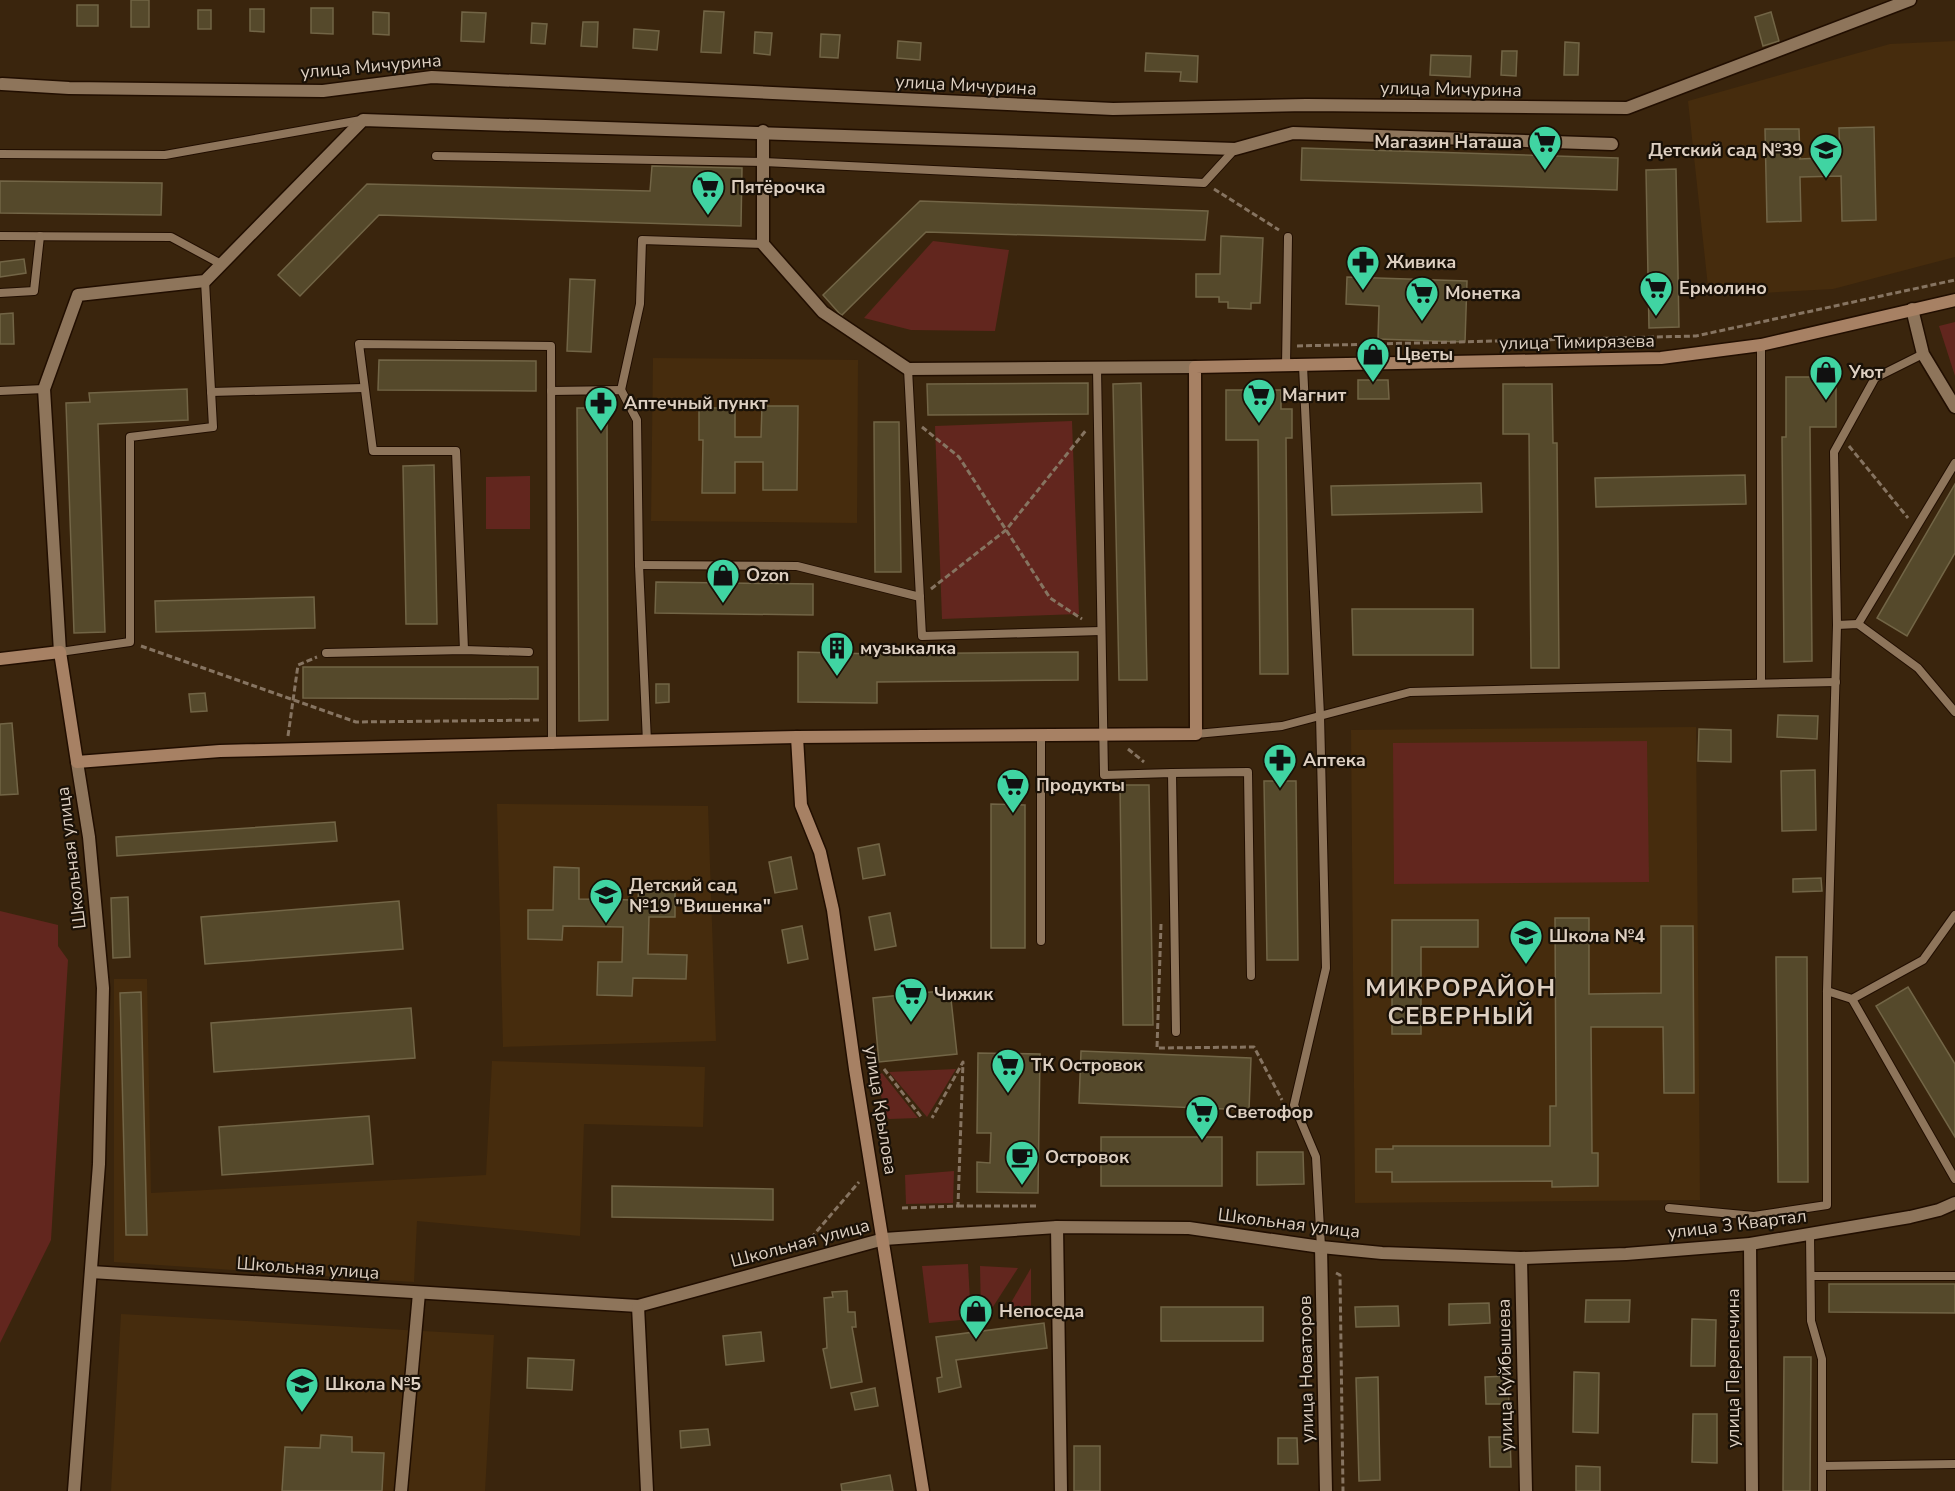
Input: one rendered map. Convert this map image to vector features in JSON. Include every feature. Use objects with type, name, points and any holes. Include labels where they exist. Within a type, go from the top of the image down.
[{"type":"street","name":"улица Мичурина","points":[[1,84],[69,88],[322,91],[432,77],[1113,109],[1306,105],[1627,108],[1910,0]]},
{"type":"street","points":[[763,131],[763,244],[823,312],[908,369],[1195,367],[1196,734],[797,737],[552,745],[220,751],[77,762],[60,652],[44,389],[78,295],[205,281],[363,120],[763,131],[1235,149],[1293,133],[1612,144]]},
{"type":"street","name":"улица Тимирязева","points":[[1195,367],[1660,358],[1761,345],[1955,300]]},
{"type":"street","points":[[1912,309],[1923,354],[1955,407]]},
{"type":"street","points":[[0,659],[60,652]]},
{"type":"street","name":"улица Крылова","points":[[797,737],[801,805],[820,852],[833,910],[923,1491]]},
{"type":"street","name":"Школьная улица","points":[[74,1491],[99,1164],[103,988],[89,837],[77,762]]},
{"type":"street","name":"улица 3 Квартал","points":[[1521,1258],[1626,1254],[1750,1244],[1910,1217],[1939,1210],[1955,1203]]},
{"type":"street","points":[[1057,1227],[1061,1491]]},
{"type":"street","name":"Школьная улица","points":[[91,1272],[638,1306],[884,1239],[1057,1227],[1189,1228],[1321,1247],[1382,1253],[1521,1258]]},
{"type":"street","name":"улица Перепечина","points":[[1750,1244],[1752,1491]]},
{"type":"street","name":"улица Новаторов","points":[[1321,1247],[1326,1491]]},
{"type":"street","name":"улица Куйбышева","points":[[1521,1258],[1526,1491]]},
{"type":"street","points":[[401,1491],[419,1293]]},
{"type":"street","points":[[638,1306],[647,1491]]},
{"type":"lane","points":[[0,154],[165,155],[363,120]]},
{"type":"lane","points":[[436,156],[764,162],[1204,183],[1235,149]]},
{"type":"lane","points":[[0,236],[171,237],[221,264]]},
{"type":"lane","points":[[0,293],[34,291],[40,236]]},
{"type":"lane","points":[[1286,366],[1288,237]]},
{"type":"lane","points":[[646,742],[639,565],[637,420],[621,390],[640,304],[642,240],[763,244]]},
{"type":"lane","points":[[60,652],[130,642],[130,437],[213,427],[205,281]]},
{"type":"lane","points":[[464,650],[456,451],[373,451],[359,344],[551,346],[552,745]]},
{"type":"lane","points":[[1761,345],[1761,683]]},
{"type":"lane","points":[[1669,1208],[1754,1216],[1827,1204],[1827,991],[1837,625],[1834,452],[1875,378],[1923,354]]},
{"type":"lane","points":[[1303,366],[1320,714],[1326,968],[1294,1105],[1316,1157],[1321,1247]]},
{"type":"lane","points":[[1097,368],[1104,775],[1248,772],[1251,976]]},
{"type":"lane","points":[[908,369],[922,636],[1101,631]]},
{"type":"lane","points":[[211,393],[364,388]]},
{"type":"lane","points":[[0,391],[44,389]]},
{"type":"lane","points":[[551,390],[621,390]]},
{"type":"lane","points":[[1858,624],[1955,464]]},
{"type":"lane","points":[[639,565],[796,566],[920,597]]},
{"type":"lane","points":[[1837,625],[1858,624],[1918,668],[1955,712]]},
{"type":"lane","points":[[326,652],[464,650],[529,652]]},
{"type":"lane","points":[[1196,734],[1282,726],[1320,714],[1410,692],[1836,682]]},
{"type":"lane","points":[[1041,734],[1041,941]]},
{"type":"lane","points":[[1172,773],[1176,1032]]},
{"type":"lane","points":[[1852,999],[1923,960],[1955,915]]},
{"type":"lane","points":[[1827,991],[1852,999],[1955,1179]]},
{"type":"lane","points":[[1810,1234],[1810,1321],[1822,1359],[1822,1491]]},
{"type":"lane","points":[[1811,1276],[1955,1276]]},
{"type":"lane","points":[[1822,1466],[1955,1464]]},
{"type":"path","points":[[1204,183],[1288,237]]},
{"type":"path","points":[[1286,346],[1696,336],[1955,280]]},
{"type":"path","points":[[920,597],[1006,530],[1098,416]]},
{"type":"path","points":[[911,418],[959,457],[1050,598],[1101,631]]},
{"type":"path","points":[[1842,438],[1916,528]]},
{"type":"path","points":[[130,642],[356,722],[552,720]]},
{"type":"path","points":[[286,750],[298,665],[326,652]]},
{"type":"path","points":[[1119,733],[1120,742],[1157,773]]},
{"type":"path","points":[[1161,920],[1157,1048],[1254,1047]]},
{"type":"path","points":[[932,1118],[963,1062],[958,1206]]},
{"type":"path","points":[[884,1069],[922,1118]]},
{"type":"path","points":[[788,1265],[872,1167]]},
{"type":"path","points":[[902,1208],[1036,1206]]},
{"type":"shaded area","name":"Детский сад №39","points":[[1955,41],[1955,257],[1833,289],[1709,296],[1688,101],[1890,44]]},
{"type":"shaded area","points":[[933,241],[1009,250],[995,331],[911,330],[864,318]]},
{"type":"shaded area","points":[[1955,322],[1955,376],[1939,326]]},
{"type":"shaded area","points":[[653,358],[858,360],[857,523],[651,521]]},
{"type":"shaded area","points":[[1072,421],[1079,614],[942,619],[935,426]]},
{"type":"shaded area","points":[[530,476],[530,529],[486,529],[486,477]]},
{"type":"shaded area","name":"Школа №4","points":[[1696,727],[1700,1200],[1355,1203],[1351,730]]},
{"type":"shaded area","points":[[1647,741],[1649,882],[1394,884],[1393,743]]},
{"type":"shaded area","name":"Детский сад №19 \"Вишенка\"","points":[[497,804],[708,806],[716,1041],[503,1047]]},
{"type":"shaded area","points":[[0,911],[58,925],[58,946],[68,960],[51,1240],[0,1343]]},
{"type":"shaded area","points":[[114,979],[147,979],[151,1193],[486,1175],[492,1061],[705,1067],[703,1127],[584,1124],[580,1236],[417,1221],[414,1282],[114,1262]]},
{"type":"shaded area","points":[[956,1069],[927,1117],[889,1072]]},
{"type":"shaded area","points":[[882,1073],[918,1118],[889,1119],[885,1115],[877,1076]]},
{"type":"shaded area","points":[[954,1171],[953,1203],[906,1204],[905,1175]]},
{"type":"shaded area","points":[[968,1264],[971,1319],[929,1323],[922,1266]]},
{"type":"shaded area","points":[[980,1266],[1018,1268],[989,1313],[981,1316]]},
{"type":"shaded area","points":[[1031,1268],[1031,1319],[1009,1306]]},
{"type":"shaded area","name":"Школа №5","points":[[121,1314],[494,1335],[485,1491],[111,1491]]},
{"type":"building","points":[[131,0],[149,0],[149,27],[131,27]]},
{"type":"building","points":[[77,5],[98,5],[98,26],[77,26]]},
{"type":"building","points":[[311,8],[333,8],[333,34],[311,33]]},
{"type":"building","points":[[250,9],[264,9],[264,32],[250,31]]},
{"type":"building","points":[[198,10],[211,10],[211,29],[198,29]]},
{"type":"building","points":[[704,11],[724,12],[721,53],[701,52]]},
{"type":"building","points":[[373,12],[389,13],[389,35],[373,34]]},
{"type":"building","points":[[462,12],[486,13],[484,42],[461,41]]},
{"type":"building","points":[[1771,12],[1779,41],[1763,46],[1755,17]]},
{"type":"building","points":[[583,22],[598,22],[597,47],[581,46]]},
{"type":"building","points":[[532,23],[547,24],[545,44],[531,43]]},
{"type":"building","points":[[634,29],[659,31],[657,50],[633,48]]},
{"type":"building","points":[[755,32],[772,33],[770,55],[754,53]]},
{"type":"building","points":[[821,34],[840,35],[838,58],[820,57]]},
{"type":"building","points":[[898,41],[921,43],[920,60],[897,58]]},
{"type":"building","points":[[1565,42],[1579,43],[1578,75],[1564,75]]},
{"type":"building","points":[[1502,51],[1517,51],[1516,76],[1501,75]]},
{"type":"building","points":[[1146,53],[1198,56],[1197,82],[1180,81],[1181,72],[1145,71]]},
{"type":"building","points":[[1431,55],[1471,56],[1470,77],[1430,75]]},
{"type":"building","points":[[1874,127],[1876,220],[1842,221],[1841,176],[1800,177],[1801,221],[1767,222],[1765,129],[1799,129],[1800,159],[1840,157],[1839,128]]},
{"type":"building","points":[[1302,148],[1618,158],[1617,190],[1301,180]]},
{"type":"building","points":[[652,166],[742,168],[741,226],[379,215],[300,296],[278,275],[367,184],[650,191]]},
{"type":"building","points":[[1676,169],[1679,327],[1649,328],[1646,170]]},
{"type":"building","points":[[0,181],[162,183],[161,215],[0,213]]},
{"type":"building","points":[[920,201],[1208,211],[1205,240],[926,232],[842,315],[839,313],[823,295]]},
{"type":"building","points":[[1221,236],[1263,238],[1260,303],[1251,303],[1251,309],[1228,308],[1228,302],[1219,302],[1219,297],[1196,297],[1196,274],[1220,274]]},
{"type":"building","points":[[24,259],[26,273],[0,277],[0,262]]},
{"type":"building","name":"Монетка","points":[[1347,277],[1467,281],[1465,342],[1378,339],[1379,306],[1346,304]]},
{"type":"building","points":[[570,279],[595,280],[591,352],[567,351]]},
{"type":"building","points":[[13,313],[14,344],[0,344],[0,314]]},
{"type":"building","points":[[379,360],[536,361],[536,391],[378,390]]},
{"type":"building","points":[[1786,377],[1836,377],[1836,427],[1810,427],[1812,661],[1784,662],[1782,437],[1786,437]]},
{"type":"building","points":[[1358,380],[1388,380],[1389,399],[1358,399]]},
{"type":"building","points":[[1088,383],[1088,414],[928,415],[927,384]]},
{"type":"building","points":[[1141,383],[1147,680],[1119,680],[1113,384]]},
{"type":"building","points":[[1503,384],[1552,384],[1553,443],[1557,443],[1559,668],[1531,668],[1529,434],[1503,434]]},
{"type":"building","points":[[187,389],[188,420],[98,424],[105,632],[74,633],[66,403],[90,402],[89,393]]},
{"type":"building","points":[[1226,390],[1281,390],[1281,409],[1292,409],[1292,438],[1286,438],[1288,674],[1260,674],[1258,440],[1226,440]]},
{"type":"building","points":[[762,406],[798,406],[797,490],[763,490],[763,462],[735,462],[735,493],[702,493],[703,440],[699,440],[699,408],[735,408],[735,437],[761,437]]},
{"type":"building","points":[[577,408],[607,408],[608,720],[579,721]]},
{"type":"building","points":[[874,422],[899,422],[901,572],[875,572]]},
{"type":"building","points":[[434,465],[437,624],[406,624],[403,466]]},
{"type":"building","points":[[1745,475],[1746,504],[1596,507],[1595,478]]},
{"type":"building","points":[[1481,483],[1482,512],[1332,515],[1331,486]]},
{"type":"building","points":[[1955,484],[1955,553],[1907,636],[1877,618]]},
{"type":"building","points":[[656,582],[813,584],[813,615],[655,613]]},
{"type":"building","points":[[314,597],[315,628],[156,632],[155,601]]},
{"type":"building","points":[[1352,609],[1473,609],[1473,655],[1353,655]]},
{"type":"building","points":[[798,652],[877,654],[1078,652],[1078,680],[877,682],[877,703],[798,702]]},
{"type":"building","points":[[303,667],[538,667],[538,699],[303,698]]},
{"type":"building","points":[[656,684],[669,684],[669,702],[656,703]]},
{"type":"building","points":[[205,693],[207,711],[191,712],[189,694]]},
{"type":"building","points":[[1778,715],[1818,716],[1817,739],[1777,737]]},
{"type":"building","points":[[12,723],[18,794],[0,795],[0,724]]},
{"type":"building","points":[[1699,729],[1731,730],[1731,762],[1698,761]]},
{"type":"building","points":[[1815,770],[1816,830],[1782,831],[1781,771]]},
{"type":"building","points":[[1264,781],[1296,781],[1298,960],[1267,960]]},
{"type":"building","points":[[1120,785],[1149,785],[1153,1025],[1123,1025]]},
{"type":"building","points":[[991,804],[1025,805],[1025,948],[991,948]]},
{"type":"building","points":[[335,822],[337,841],[117,856],[116,837]]},
{"type":"building","points":[[879,844],[885,875],[863,879],[858,848]]},
{"type":"building","points":[[791,857],[797,889],[775,893],[769,862]]},
{"type":"building","points":[[554,867],[579,868],[579,899],[638,900],[639,886],[675,887],[675,917],[649,917],[648,954],[687,955],[686,979],[633,978],[632,996],[597,995],[598,962],[622,962],[623,927],[563,926],[562,940],[528,939],[528,910],[553,910]]},
{"type":"building","points":[[1821,878],[1822,891],[1793,892],[1793,879]]},
{"type":"building","points":[[128,897],[130,957],[113,958],[111,898]]},
{"type":"building","points":[[399,901],[403,949],[205,964],[201,917]]},
{"type":"building","points":[[890,913],[896,946],[875,950],[869,917]]},
{"type":"building","points":[[1555,918],[1589,918],[1589,994],[1661,993],[1661,926],[1693,926],[1694,1093],[1664,1093],[1663,1027],[1591,1027],[1592,1153],[1598,1153],[1598,1186],[1552,1187],[1552,1181],[1392,1182],[1392,1172],[1376,1172],[1376,1149],[1393,1149],[1393,1146],[1550,1146],[1550,1106],[1556,1106]]},
{"type":"building","points":[[1392,920],[1478,920],[1478,947],[1421,947],[1421,1034],[1392,1034]]},
{"type":"building","points":[[802,926],[808,959],[788,963],[782,930]]},
{"type":"building","points":[[1776,957],[1807,957],[1808,1182],[1778,1182]]},
{"type":"building","points":[[1908,987],[1955,1064],[1955,1137],[1876,1006]]},
{"type":"building","points":[[950,990],[957,1054],[879,1062],[873,998]]},
{"type":"building","points":[[141,992],[147,1235],[126,1235],[120,993]]},
{"type":"building","points":[[411,1008],[415,1058],[214,1072],[211,1023]]},
{"type":"building","points":[[1081,1051],[1251,1058],[1249,1110],[1079,1103]]},
{"type":"building","name":"ТК Островок","points":[[978,1053],[1040,1054],[1038,1193],[977,1192],[977,1162],[990,1163],[991,1133],[977,1133]]},
{"type":"building","points":[[369,1116],[373,1164],[222,1175],[219,1127]]},
{"type":"building","points":[[1101,1137],[1222,1137],[1222,1186],[1101,1186]]},
{"type":"building","points":[[1257,1152],[1303,1152],[1304,1184],[1257,1185]]},
{"type":"building","points":[[612,1186],[773,1189],[773,1220],[612,1217]]},
{"type":"building","points":[[1829,1284],[1955,1284],[1955,1313],[1829,1312]]},
{"type":"building","points":[[847,1291],[848,1312],[855,1312],[856,1327],[852,1327],[862,1382],[831,1388],[823,1349],[827,1348],[824,1298],[833,1297],[832,1292]]},
{"type":"building","points":[[1586,1300],[1630,1300],[1629,1322],[1585,1322]]},
{"type":"building","points":[[1489,1303],[1490,1323],[1449,1325],[1449,1304]]},
{"type":"building","points":[[1398,1306],[1399,1326],[1356,1327],[1355,1307]]},
{"type":"building","points":[[1161,1307],[1263,1307],[1263,1341],[1161,1341]]},
{"type":"building","points":[[1692,1319],[1716,1320],[1715,1366],[1691,1366]]},
{"type":"building","points":[[1044,1323],[1047,1348],[956,1360],[961,1387],[939,1392],[937,1378],[942,1377],[936,1337]]},
{"type":"building","points":[[761,1332],[764,1361],[726,1365],[723,1336]]},
{"type":"building","points":[[1784,1357],[1811,1357],[1810,1491],[1783,1491]]},
{"type":"building","points":[[528,1358],[574,1360],[572,1390],[527,1388]]},
{"type":"building","points":[[1574,1372],[1599,1373],[1598,1433],[1573,1432]]},
{"type":"building","points":[[1508,1376],[1509,1404],[1486,1404],[1485,1377]]},
{"type":"building","points":[[1378,1377],[1380,1480],[1359,1481],[1356,1378]]},
{"type":"building","points":[[875,1388],[878,1406],[855,1410],[851,1393]]},
{"type":"building","points":[[1693,1414],[1717,1414],[1717,1463],[1692,1462]]},
{"type":"building","points":[[708,1429],[710,1445],[681,1448],[680,1431]]},
{"type":"building","points":[[321,1435],[352,1437],[352,1452],[384,1453],[382,1491],[282,1491],[285,1447],[320,1448]]},
{"type":"building","points":[[1489,1437],[1510,1437],[1511,1467],[1490,1467]]},
{"type":"building","points":[[1278,1438],[1297,1438],[1298,1464],[1278,1464]]},
{"type":"building","points":[[1074,1446],[1100,1446],[1100,1491],[1074,1491]]},
{"type":"building","points":[[1576,1466],[1600,1467],[1600,1491],[1576,1491]]},
{"type":"building","points":[[890,1475],[893,1491],[842,1491],[841,1484]]},
{"type":"place","name":"Магазин Наташа","points":[[1545,171]]},
{"type":"place","name":"Детский сад №39","points":[[1826,179]]},
{"type":"place","name":"Пятёрочка","points":[[708,216]]},
{"type":"place","name":"Живика","points":[[1363,291]]},
{"type":"place","name":"Ермолино","points":[[1656,317]]},
{"type":"place","name":"Монетка","points":[[1422,322]]},
{"type":"place","name":"Цветы","points":[[1373,383]]},
{"type":"place","name":"Уют","points":[[1826,401]]},
{"type":"place","name":"Магнит","points":[[1259,424]]},
{"type":"place","name":"Аптечный пункт","points":[[601,432]]},
{"type":"place","name":"Ozon","points":[[723,604]]},
{"type":"place","name":"музыкалка","points":[[837,677]]},
{"type":"place","name":"Аптека","points":[[1280,789]]},
{"type":"place","name":"Продукты","points":[[1013,814]]},
{"type":"place","name":"Детский сад №19 \"Вишенка\"","points":[[606,924]]},
{"type":"place","name":"Школа №4","points":[[1526,965]]},
{"type":"place","name":"Чижик","points":[[911,1023]]},
{"type":"place","name":"ТК Островок","points":[[1008,1094]]},
{"type":"place","name":"Светофор","points":[[1202,1141]]},
{"type":"place","name":"Островок","points":[[1022,1186]]},
{"type":"place","name":"Непоседа","points":[[976,1340]]},
{"type":"place","name":"Школа №5","points":[[302,1413]]},
{"type":"district","name":"МИКРОРАЙОН СЕВЕРНЫЙ","points":[[1461,1002]]}]
